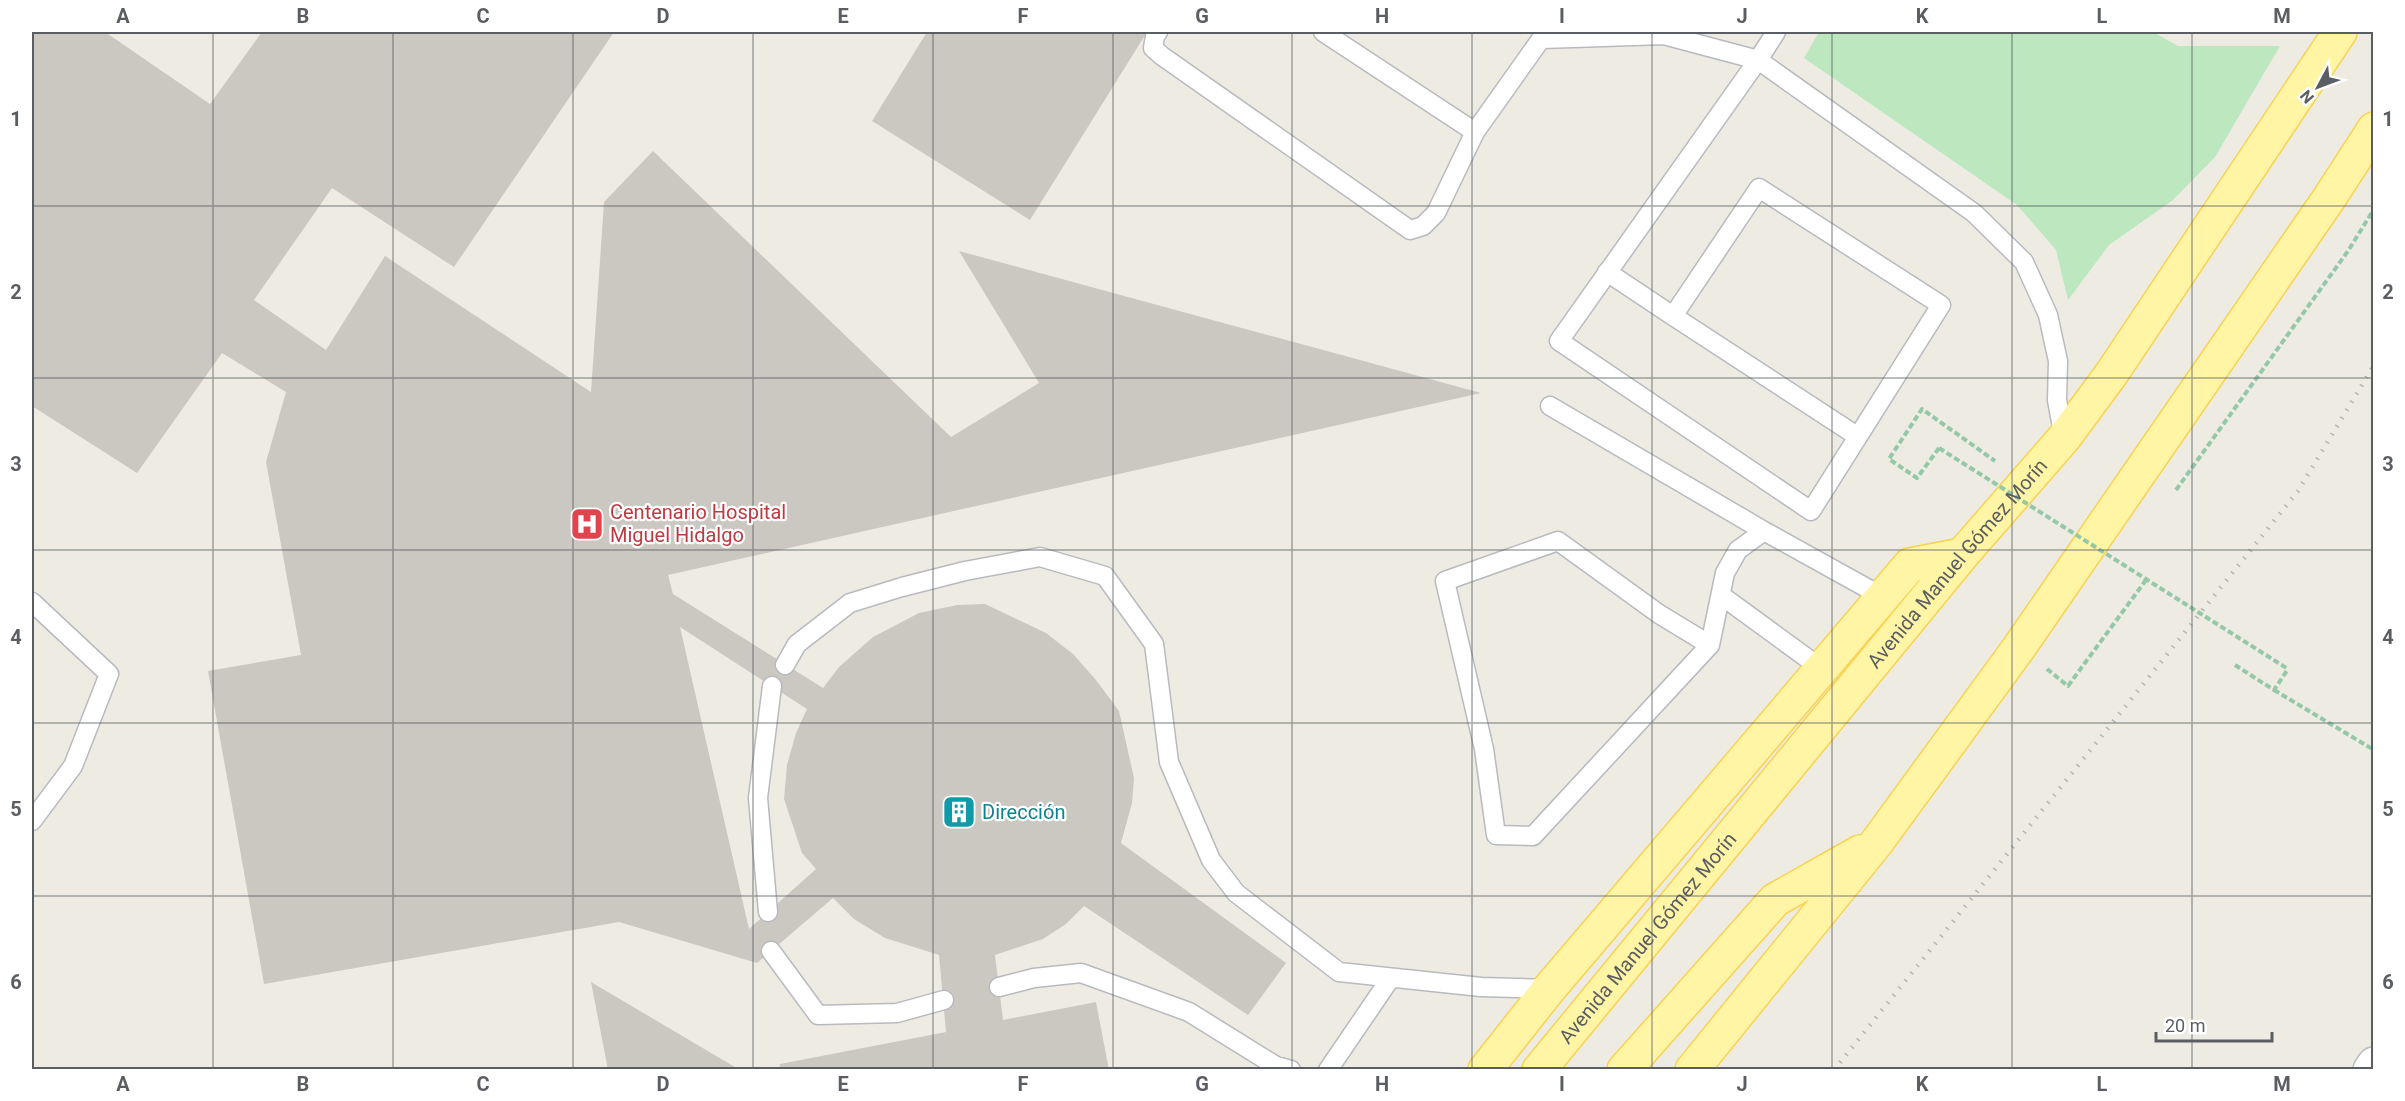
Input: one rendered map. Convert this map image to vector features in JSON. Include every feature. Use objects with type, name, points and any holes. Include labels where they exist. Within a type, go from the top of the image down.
[{"type":"main road","name":"Avenida Manuel Gómez Morín","points":[[1539,1070],[1962,555],[2064,438],[2112,374],[2340,32]]},
{"type":"main road","points":[[1692,1070],[1877,842],[2019,649],[2330,197],[2373,129]]},
{"type":"main road","points":[[1485,1070],[1549,989],[1910,565],[1962,555]]},
{"type":"main road","points":[[1624,1070],[1775,900],[1877,842]]},
{"type":"main road","points":[[1656,864],[1667,914]]},
{"type":"street","points":[[2370,1070],[2373,1064]]},
{"type":"lane","points":[[1158,32],[1153,48],[1162,56],[1410,230],[1423,226],[1436,213],[1475,132],[1544,35],[1664,35],[1758,60],[1974,213],[2024,262],[2048,315],[2058,361],[2057,400],[2064,438]]},
{"type":"lane","points":[[1323,32],[1475,132]]},
{"type":"lane","points":[[1673,316],[1760,188],[1941,305],[1810,511],[1559,341],[1776,32]]},
{"type":"lane","points":[[1608,272],[1857,436]]},
{"type":"lane","points":[[1550,406],[1764,531],[1883,597]]},
{"type":"lane","points":[[1710,645],[1659,614],[1558,541],[1445,581],[1484,749],[1496,835],[1533,836],[1710,645],[1725,573],[1738,550],[1764,531]]},
{"type":"lane","points":[[785,664],[798,644],[850,603],[902,587],[964,571],[1040,557],[1105,576],[1154,644],[1169,762],[1211,860],[1236,893],[1339,972],[1481,987],[1549,989]]},
{"type":"lane","points":[[1722,596],[1822,669]]},
{"type":"lane","points":[[32,602],[109,674],[73,766],[32,821]]},
{"type":"lane","points":[[768,912],[758,798],[772,686]]},
{"type":"lane","points":[[771,951],[818,1015],[897,1013],[944,1000]]},
{"type":"lane","points":[[999,987],[1034,978],[1082,973],[1189,1012],[1276,1066],[1291,1070]]},
{"type":"lane","points":[[1328,1070],[1390,979]]},
{"type":"path","points":[[2025,482],[1922,409],[1889,459],[1917,478],[1939,448],[2288,669],[2274,690]]},
{"type":"path","points":[[2068,686],[2146,580]]},
{"type":"path","points":[[2235,665],[2373,750]]},
{"type":"green space","points":[[1819,32],[2153,32],[2178,46],[2280,46],[2215,157],[2173,200],[2109,245],[2068,300],[2056,250],[2017,205],[1804,58]]},
{"type":"building","name":"Centenario Hospital Miguel Hidalgo","points":[[32,32],[105,32],[210,104],[262,32],[614,32],[454,267],[332,188],[254,300],[326,350],[385,256],[591,392],[604,202],[653,151],[951,437],[1039,383],[959,251],[1481,393],[668,575],[673,594],[823,688],[839,667],[873,637],[919,613],[957,605],[985,604],[1046,633],[1073,654],[1119,711],[1134,778],[1132,803],[1121,843],[1286,963],[1248,1015],[1084,906],[1066,924],[1043,939],[995,955],[1003,1020],[1096,1002],[1109,1070],[779,1070],[780,1064],[946,1032],[939,955],[885,938],[854,919],[833,898],[757,963],[619,922],[264,984],[208,671],[301,655],[266,462],[286,392],[222,353],[137,473],[32,406]],"holes":[[[680,627],[807,709],[796,733],[787,765],[784,799],[802,853],[816,869],[749,929]]]},
{"type":"building","points":[[927,32],[1147,32],[1030,220],[872,121]]},
{"type":"building","points":[[591,982],[740,1070],[608,1070]]},
{"type":"railway","points":[[1834,1070],[2298,491],[2374,365]]},
{"type":"place","name":"Centenario Hospital Miguel Hidalgo","points":[[587,524]]},
{"type":"place","name":"Dirección","points":[[959,812]]}]
